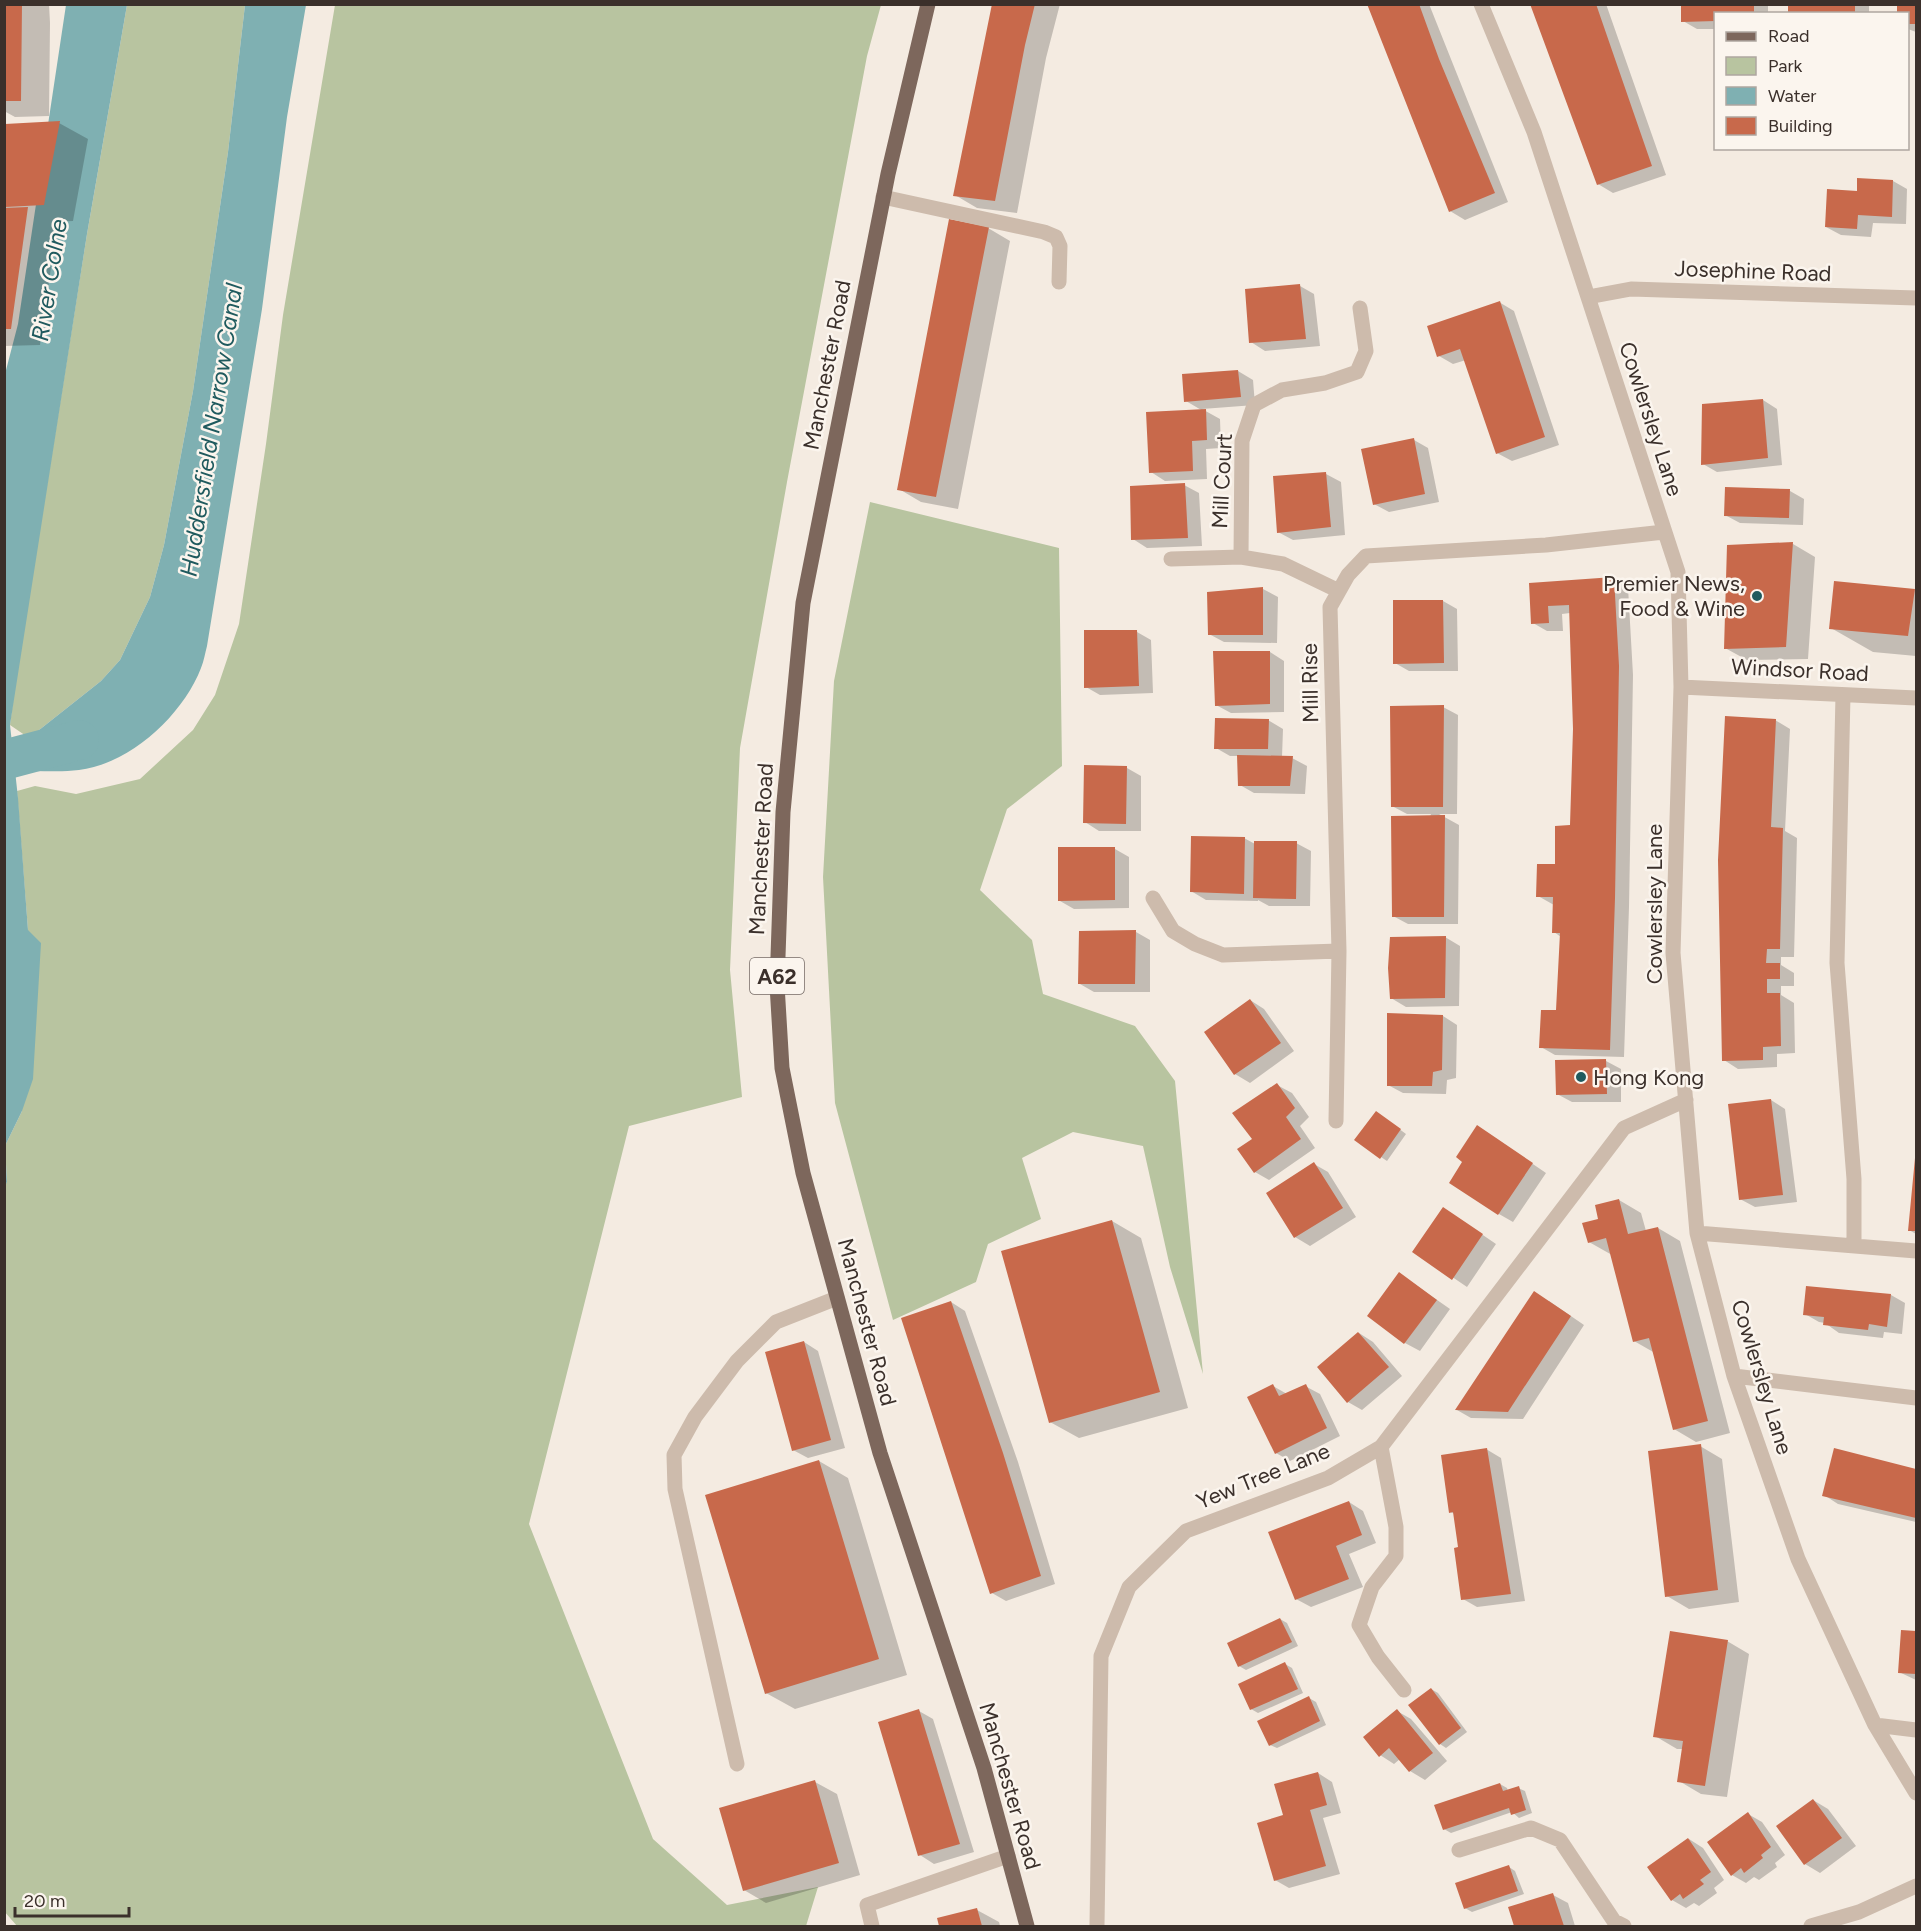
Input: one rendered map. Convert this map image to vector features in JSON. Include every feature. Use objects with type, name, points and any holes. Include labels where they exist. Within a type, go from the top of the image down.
[{"type":"main road","name":"Manchester Road","points":[[928,4],[883,197],[803,603],[783,812],[777,985],[782,1068],[803,1173],[880,1453],[984,1768],[1027,1926]]},
{"type":"street","name":"Cowlersley Lane","points":[[1481,4],[1534,132],[1678,572],[1681,687],[1673,953],[1697,1233],[1734,1376],[1798,1559],[1875,1725],[1917,1793]]},
{"type":"street","points":[[883,197],[1044,232],[1056,237],[1060,246],[1059,282]]},
{"type":"street","name":"Josephine Road","points":[[1588,297],[1631,289],[1917,298]]},
{"type":"street","name":"Mill Court","points":[[1240,557],[1242,441],[1254,405],[1282,390],[1325,383],[1357,372],[1366,351],[1360,308]]},
{"type":"street","name":"Mill Rise","points":[[1336,1121],[1339,951],[1330,607],[1348,575],[1366,556],[1546,545],[1664,532]]},
{"type":"street","points":[[1171,559],[1240,557],[1283,564],[1339,591]]},
{"type":"street","name":"Windsor Road","points":[[1681,687],[1917,698]]},
{"type":"street","points":[[1843,695],[1837,963],[1854,1179],[1854,1246]]},
{"type":"street","points":[[1153,898],[1173,931],[1195,944],[1223,955],[1339,951]]},
{"type":"street","name":"Yew Tree Lane","points":[[1097,1926],[1101,1656],[1130,1587],[1186,1531],[1328,1478],[1381,1447],[1624,1128],[1686,1100]]},
{"type":"street","points":[[1697,1233],[1917,1251]]},
{"type":"street","points":[[737,1764],[675,1489],[674,1455],[695,1417],[737,1361],[776,1322],[837,1298]]},
{"type":"street","points":[[1734,1376],[1917,1398]]},
{"type":"street","points":[[1381,1447],[1396,1527],[1396,1556],[1372,1587],[1359,1625],[1378,1657],[1404,1690]]},
{"type":"street","points":[[1875,1725],[1917,1730]]},
{"type":"street","points":[[1459,1850],[1531,1828],[1560,1840],[1614,1921],[1624,1926]]},
{"type":"street","points":[[872,1926],[867,1905],[1008,1856]]},
{"type":"street","points":[[1810,1926],[1859,1912],[1917,1886]]},
{"type":"green space","points":[[127,5],[245,5],[228,152],[193,391],[164,545],[150,597],[120,660],[101,681],[29,738],[10,725],[15,685],[87,234]]},
{"type":"green space","points":[[335,5],[881,5],[867,56],[740,748],[730,970],[742,1097],[629,1126],[529,1524],[653,1839],[727,1905],[818,1887],[806,1926],[17,1926],[4,1911],[4,1186],[7,1182],[5,1146],[22,1111],[28,930],[17,791],[35,786],[76,794],[140,779],[193,730],[215,695],[239,624],[283,315]]},
{"type":"green space","points":[[870,502],[1059,548],[1062,766],[1007,809],[980,890],[1032,940],[1043,994],[1135,1026],[1175,1081],[1203,1374],[1170,1267],[1143,1146],[1073,1132],[1022,1158],[1041,1219],[988,1244],[976,1282],[893,1320],[835,1103],[823,877],[834,681]]},
{"type":"water","name":"River Colne","points":[[66,5],[127,5],[87,234],[10,725],[28,930],[41,943],[33,1079],[22,1111],[5,1146],[5,374],[18,324]]},
{"type":"water","points":[[245,5],[306,5],[287,117],[262,309],[203,663],[193,686],[182,703],[152,734],[135,747],[98,766],[73,771],[33,771],[25,755],[29,738],[101,681],[120,660],[150,597],[164,545],[193,391],[228,152]]},
{"type":"water","points":[[5,1146],[7,1182],[5,1186]]},
{"type":"building","points":[[4,4],[22,4],[21,101],[4,101]]},
{"type":"building","points":[[992,4],[1035,4],[995,201],[953,196]]},
{"type":"building","points":[[1367,4],[1419,4],[1439,59],[1495,193],[1449,212]]},
{"type":"building","points":[[1530,4],[1596,4],[1652,166],[1597,185]]},
{"type":"building","points":[[1681,4],[1754,4],[1754,12],[1714,12],[1714,21],[1681,22]]},
{"type":"building","points":[[1788,4],[1855,4],[1855,12],[1788,12]]},
{"type":"building","points":[[1897,4],[1916,4],[1916,24],[1909,24],[1909,12],[1897,12]]},
{"type":"building","points":[[60,121],[44,205],[5,207],[5,124]]},
{"type":"building","points":[[1857,178],[1893,180],[1892,217],[1858,215],[1857,229],[1825,227],[1827,189],[1857,191]]},
{"type":"building","points":[[28,207],[11,329],[4,329],[4,208]]},
{"type":"building","points":[[949,219],[989,227],[936,497],[897,490]]},
{"type":"building","points":[[1300,284],[1306,339],[1249,343],[1245,289]]},
{"type":"building","points":[[1500,301],[1545,437],[1496,454],[1460,349],[1437,357],[1427,326]]},
{"type":"building","points":[[1238,370],[1241,397],[1184,402],[1182,374]]},
{"type":"building","points":[[1763,399],[1768,458],[1701,465],[1702,404]]},
{"type":"building","points":[[1206,409],[1207,440],[1192,441],[1193,471],[1149,473],[1146,412]]},
{"type":"building","points":[[1414,438],[1425,494],[1373,505],[1361,449]]},
{"type":"building","points":[[1326,472],[1331,527],[1277,533],[1273,476]]},
{"type":"building","points":[[1185,483],[1188,538],[1131,540],[1130,486]]},
{"type":"building","points":[[1725,487],[1790,489],[1789,518],[1724,516]]},
{"type":"building","name":"Premier News, Food & Wine","points":[[1793,542],[1786,647],[1724,649],[1727,545]]},
{"type":"building","points":[[1614,577],[1619,666],[1610,1050],[1539,1048],[1541,1010],[1556,1010],[1560,933],[1552,933],[1553,897],[1536,897],[1537,864],[1555,864],[1555,826],[1570,825],[1573,729],[1569,605],[1548,606],[1549,623],[1531,624],[1529,583]]},
{"type":"building","points":[[1834,581],[1915,589],[1908,636],[1829,629]]},
{"type":"building","points":[[1263,587],[1263,635],[1208,635],[1207,592]]},
{"type":"building","points":[[1393,600],[1443,600],[1444,663],[1393,664]]},
{"type":"building","points":[[1084,630],[1137,630],[1139,686],[1084,688]]},
{"type":"building","points":[[1213,651],[1270,651],[1270,704],[1215,706]]},
{"type":"building","points":[[1444,705],[1443,807],[1391,807],[1390,706]]},
{"type":"building","points":[[1725,716],[1776,719],[1771,827],[1783,828],[1780,949],[1767,949],[1766,963],[1780,963],[1780,979],[1767,979],[1767,993],[1780,993],[1781,1046],[1763,1047],[1763,1060],[1722,1061],[1718,860]]},
{"type":"building","points":[[1215,718],[1269,719],[1268,749],[1214,749]]},
{"type":"building","points":[[1237,755],[1293,756],[1290,786],[1238,786]]},
{"type":"building","points":[[1084,765],[1127,766],[1126,824],[1083,823]]},
{"type":"building","points":[[1445,815],[1444,917],[1392,917],[1391,816]]},
{"type":"building","points":[[1191,836],[1245,837],[1244,894],[1190,892]]},
{"type":"building","points":[[1254,841],[1297,841],[1296,899],[1253,898]]},
{"type":"building","points":[[1058,847],[1115,847],[1115,900],[1058,901]]},
{"type":"building","points":[[1136,930],[1135,984],[1078,984],[1079,931]]},
{"type":"building","points":[[1446,936],[1445,998],[1390,999],[1388,968],[1390,937]]},
{"type":"building","points":[[1250,999],[1281,1043],[1234,1075],[1204,1032]]},
{"type":"building","points":[[1387,1013],[1443,1015],[1442,1070],[1433,1072],[1432,1086],[1387,1086]]},
{"type":"building","name":"Hong Kong","points":[[1606,1059],[1607,1094],[1556,1095],[1555,1060]]},
{"type":"building","points":[[1277,1083],[1295,1108],[1286,1117],[1301,1139],[1254,1173],[1237,1149],[1252,1139],[1232,1113]]},
{"type":"building","points":[[1771,1099],[1783,1195],[1739,1200],[1728,1104]]},
{"type":"building","points":[[1376,1111],[1401,1129],[1380,1159],[1354,1140]]},
{"type":"building","points":[[1477,1125],[1533,1163],[1498,1215],[1449,1183],[1462,1162],[1456,1157]]},
{"type":"building","points":[[1915,1158],[1916,1231],[1908,1231]]},
{"type":"building","points":[[1314,1162],[1343,1208],[1294,1238],[1266,1193]]},
{"type":"building","points":[[1619,1199],[1628,1234],[1658,1227],[1708,1421],[1673,1430],[1649,1338],[1633,1342],[1606,1238],[1588,1243],[1582,1223],[1598,1219],[1595,1205]]},
{"type":"building","points":[[1443,1207],[1483,1234],[1452,1280],[1412,1252]]},
{"type":"building","points":[[1112,1220],[1160,1392],[1049,1423],[1001,1251]]},
{"type":"building","points":[[1399,1272],[1437,1300],[1404,1344],[1367,1316]]},
{"type":"building","points":[[1806,1286],[1891,1294],[1887,1327],[1869,1324],[1868,1330],[1823,1325],[1824,1317],[1803,1315]]},
{"type":"building","points":[[1534,1291],[1571,1316],[1508,1412],[1455,1410]]},
{"type":"building","points":[[951,1301],[1003,1453],[1041,1576],[990,1594],[901,1318]]},
{"type":"building","points":[[1358,1332],[1389,1367],[1347,1403],[1317,1367]]},
{"type":"building","points":[[804,1341],[831,1440],[792,1451],[765,1352]]},
{"type":"building","points":[[1273,1384],[1279,1396],[1306,1384],[1327,1428],[1275,1454],[1247,1397]]},
{"type":"building","points":[[1701,1444],[1718,1590],[1665,1597],[1648,1451]]},
{"type":"building","points":[[1487,1448],[1511,1594],[1461,1600],[1454,1548],[1458,1547],[1453,1512],[1449,1513],[1441,1455]]},
{"type":"building","points":[[1834,1448],[1916,1469],[1916,1518],[1822,1496]]},
{"type":"building","points":[[819,1460],[879,1659],[765,1694],[705,1495]]},
{"type":"building","points":[[1349,1501],[1362,1535],[1336,1546],[1349,1579],[1295,1600],[1268,1532]]},
{"type":"building","points":[[1280,1618],[1292,1642],[1238,1667],[1227,1643]]},
{"type":"building","points":[[1901,1630],[1916,1631],[1916,1674],[1898,1673]]},
{"type":"building","points":[[1670,1631],[1728,1640],[1705,1786],[1677,1782],[1683,1741],[1653,1737]]},
{"type":"building","points":[[1285,1662],[1298,1689],[1250,1710],[1238,1684]]},
{"type":"building","points":[[1431,1688],[1461,1728],[1439,1745],[1408,1705]]},
{"type":"building","points":[[1309,1696],[1320,1721],[1269,1746],[1257,1721]]},
{"type":"building","points":[[919,1709],[960,1844],[918,1856],[878,1722]]},
{"type":"building","points":[[1397,1709],[1433,1753],[1409,1772],[1389,1748],[1379,1757],[1363,1737]]},
{"type":"building","points":[[1318,1772],[1327,1805],[1310,1810],[1326,1866],[1274,1881],[1257,1823],[1283,1815],[1274,1784]]},
{"type":"building","points":[[815,1780],[839,1863],[743,1891],[719,1808]]},
{"type":"building","points":[[1500,1783],[1503,1791],[1519,1786],[1526,1810],[1511,1815],[1509,1808],[1443,1830],[1434,1805]]},
{"type":"building","points":[[1813,1799],[1842,1838],[1804,1865],[1776,1826]]},
{"type":"building","points":[[1748,1812],[1771,1847],[1761,1855],[1763,1858],[1744,1873],[1741,1868],[1731,1876],[1707,1842]]},
{"type":"building","points":[[1688,1838],[1711,1872],[1700,1880],[1704,1884],[1683,1899],[1680,1894],[1671,1901],[1647,1867]]},
{"type":"building","points":[[1509,1865],[1518,1891],[1464,1909],[1455,1883]]},
{"type":"building","points":[[1553,1893],[1564,1926],[1514,1926],[1508,1907]]},
{"type":"building","points":[[977,1908],[982,1926],[939,1926],[937,1918]]},
{"type":"waterway","name":"Huddersfield Narrow Canal","points":[[4,760],[79,740]]},
{"type":"place","name":"Premier News, Food & Wine","points":[[1757,596]]},
{"type":"place","name":"Hong Kong","points":[[1581,1077]]}]
